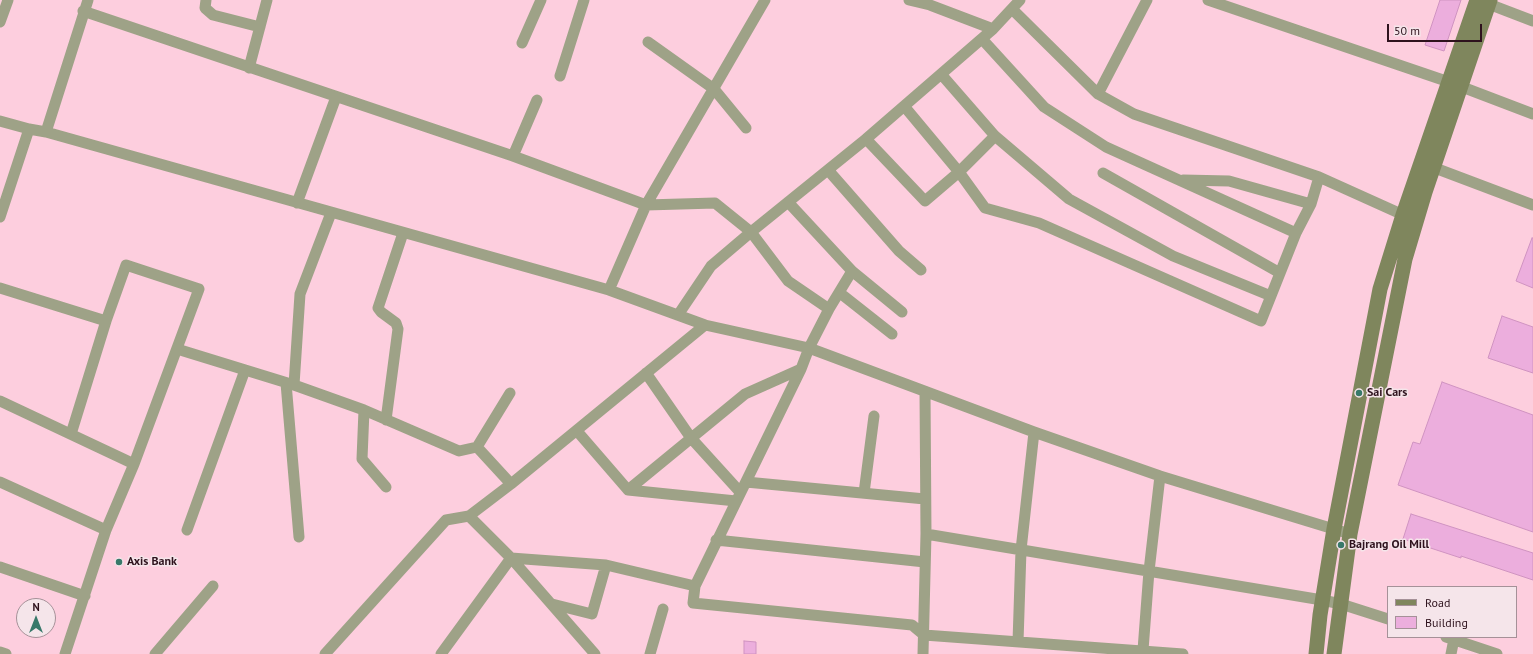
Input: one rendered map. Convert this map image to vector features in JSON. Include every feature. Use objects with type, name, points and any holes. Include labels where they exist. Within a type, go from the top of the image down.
[{"type":"street","points":[[0,22],[8,0]]},
{"type":"street","points":[[46,132],[83,11],[88,0]]},
{"type":"street","points":[[206,0],[205,8],[213,15],[260,27]]},
{"type":"street","points":[[249,68],[267,0]]},
{"type":"street","points":[[522,43],[540,0]]},
{"type":"street","points":[[560,76],[584,0]]},
{"type":"street","points":[[610,290],[646,205],[765,0]]},
{"type":"street","points":[[909,0],[932,3],[993,29]]},
{"type":"street","points":[[678,315],[711,266],[866,139],[982,39],[1020,0]]},
{"type":"street","points":[[1098,94],[1146,0]]},
{"type":"street","points":[[1208,0],[1455,85],[1533,114]]},
{"type":"street","points":[[1316,654],[1322,600],[1334,529],[1380,289],[1410,217],[1484,1],[1533,21]]},
{"type":"street","points":[[1012,9],[1098,94],[1134,114],[1319,178],[1410,217]]},
{"type":"street","points":[[83,11],[512,156],[646,205],[715,203],[751,232],[788,281],[829,309]]},
{"type":"street","points":[[982,39],[1044,107],[1106,147],[1296,233]]},
{"type":"street","points":[[648,42],[714,89],[746,128]]},
{"type":"street","points":[[941,74],[995,136],[1069,198],[1173,256],[1271,296]]},
{"type":"street","points":[[297,203],[336,97]]},
{"type":"street","points":[[512,156],[537,100]]},
{"type":"street","points":[[904,106],[959,172],[985,208],[1039,223],[1261,321],[1296,233],[1311,204],[1319,178]]},
{"type":"street","points":[[0,121],[46,132],[610,290],[705,325],[809,348],[1034,432],[1160,476],[1350,534]]},
{"type":"street","points":[[0,217],[29,129]]},
{"type":"street","points":[[866,139],[925,202],[959,172],[995,136]]},
{"type":"street","points":[[1427,165],[1533,204]]},
{"type":"street","points":[[828,170],[899,251],[920,270]]},
{"type":"street","points":[[1103,173],[1280,273]]},
{"type":"street","points":[[1178,180],[1229,181],[1311,204]]},
{"type":"street","points":[[788,202],[852,271],[902,312]]},
{"type":"street","points":[[299,537],[290,384],[300,294],[331,213]]},
{"type":"street","points":[[1334,654],[1350,534],[1405,259],[1410,217]]},
{"type":"street","points":[[386,420],[398,329],[396,323],[378,308],[403,233]]},
{"type":"street","points":[[65,654],[106,530],[134,464],[198,289],[126,265],[106,321],[72,434]]},
{"type":"street","points":[[852,271],[829,309],[809,348],[801,369],[716,540],[694,586],[693,603],[912,625],[924,634],[1183,654]]},
{"type":"street","points":[[0,288],[106,321]]},
{"type":"street","points":[[840,293],[892,334]]},
{"type":"street","points":[[326,654],[446,520],[469,516],[577,431],[705,325]]},
{"type":"street","points":[[177,349],[290,384],[364,410],[459,451],[477,447],[510,393]]},
{"type":"street","points":[[628,490],[745,394],[801,369]]},
{"type":"street","points":[[187,530],[245,370]]},
{"type":"street","points":[[646,373],[691,438],[738,496]]},
{"type":"street","points":[[923,654],[926,534],[925,391]]},
{"type":"street","points":[[0,401],[134,464]]},
{"type":"street","points":[[364,410],[362,459],[386,487]]},
{"type":"street","points":[[864,493],[874,416]]},
{"type":"street","points":[[577,431],[628,490],[738,496]]},
{"type":"street","points":[[1018,642],[1021,550],[1034,432]]},
{"type":"street","points":[[477,447],[511,484]]},
{"type":"street","points":[[1143,650],[1149,571],[1160,476]]},
{"type":"street","points":[[0,482],[106,530]]},
{"type":"street","points":[[746,482],[925,499]]},
{"type":"street","points":[[469,516],[511,558],[595,654]]},
{"type":"street","points":[[926,534],[1322,600],[1341,604],[1387,619]]},
{"type":"street","points":[[716,540],[925,562]]},
{"type":"street","points":[[511,558],[606,565],[694,586]]},
{"type":"street","points":[[440,654],[511,558]]},
{"type":"street","points":[[552,604],[592,614],[606,565]]},
{"type":"street","points":[[0,567],[85,596]]},
{"type":"street","points":[[155,654],[213,586]]},
{"type":"street","points":[[650,654],[663,609]]},
{"type":"street","points":[[1451,654],[1450,638],[1497,654]]},
{"type":"street","points":[[0,652],[6,654]]},
{"type":"building","points":[[1440,0],[1461,0],[1444,51],[1425,45]]},
{"type":"building","points":[[1533,238],[1533,288],[1516,281]]},
{"type":"building","points":[[1502,316],[1533,327],[1533,373],[1488,358]]},
{"type":"building","points":[[1442,382],[1533,415],[1533,532],[1398,485],[1413,442],[1420,444]]},
{"type":"building","points":[[1411,514],[1533,553],[1533,580],[1461,556],[1461,558],[1403,539]]},
{"type":"building","points":[[744,641],[756,642],[756,654],[744,654]]},
{"type":"place","name":"Sai Cars","points":[[1359,393]]},
{"type":"place","name":"Bajrang Oil Mill","points":[[1341,545]]},
{"type":"place","name":"Axis Bank","points":[[119,562]]}]
